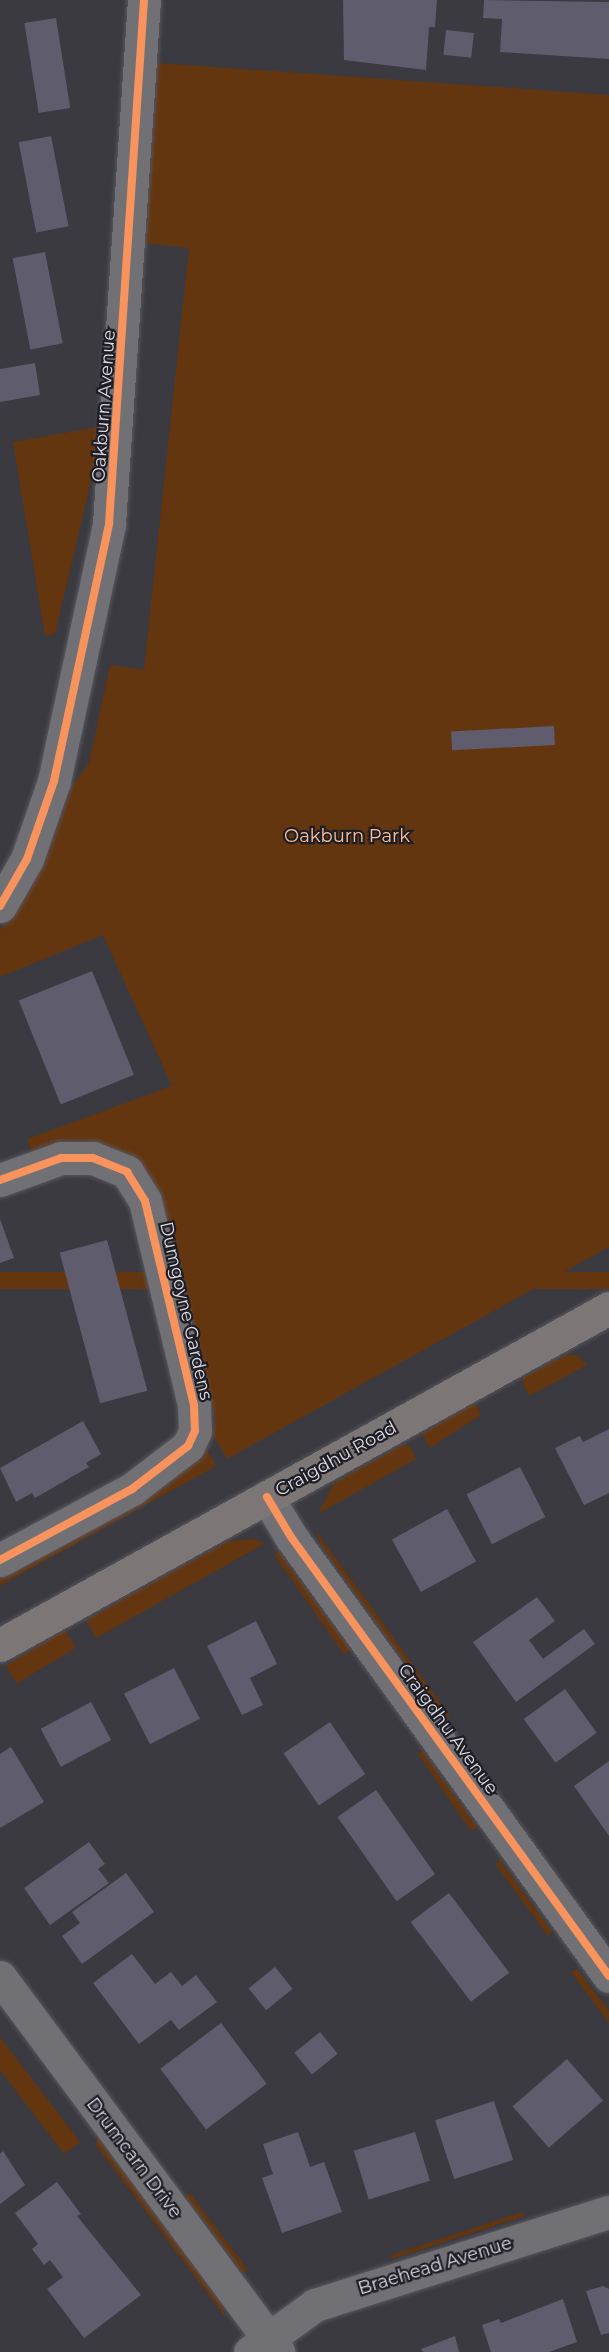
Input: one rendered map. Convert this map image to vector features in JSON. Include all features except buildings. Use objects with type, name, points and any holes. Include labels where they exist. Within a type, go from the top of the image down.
[{"type":"main road","name":"Craigdhu Road","points":[[0,1645],[609,1308]]},
{"type":"street","name":"Oakburn Avenue","points":[[0,906],[27,859],[54,781],[109,524],[144,0]]},
{"type":"street","name":"Dumgoyne Gardens","points":[[0,1180],[61,1158],[93,1158],[127,1172],[146,1201],[194,1405],[195,1431],[188,1446],[132,1490],[0,1560]]},
{"type":"street","name":"Craigdhu Avenue","points":[[267,1497],[291,1537],[609,1976]]},
{"type":"street","name":"Drumcarn Drive","points":[[0,1977],[266,2347]]},
{"type":"street","name":"Braehead Avenue","points":[[266,2347],[315,2305],[609,2212]]},
{"type":"green space","name":"Oakburn Park","points":[[158,63],[609,95],[609,1247],[227,1459],[212,1433],[215,1419],[157,1201],[95,1142],[74,1141],[32,1153],[27,1139],[172,1086],[103,935],[0,977],[0,930],[41,871],[72,786],[89,763],[110,665],[144,670],[189,248],[145,243]]},
{"type":"green space","points":[[104,426],[55,634],[45,636],[13,442]]},
{"type":"green space","points":[[0,1272],[609,1272],[609,1289],[0,1289]]},
{"type":"green space","points":[[565,1355],[577,1355],[587,1365],[529,1396],[521,1379]]},
{"type":"green space","points":[[475,1402],[481,1415],[430,1448],[422,1434]]},
{"type":"green space","points":[[205,1445],[216,1466],[0,1586],[0,1574]]},
{"type":"green space","points":[[402,1445],[410,1446],[416,1459],[318,1514],[334,1483]]},
{"type":"green space","points":[[315,1529],[450,1716],[445,1720],[321,1545]]},
{"type":"green space","points":[[252,1539],[266,1543],[96,1638],[86,1620],[228,1541]]},
{"type":"green space","points":[[279,1552],[351,1650],[344,1654],[274,1555]]},
{"type":"green space","points":[[65,1630],[76,1648],[17,1684],[6,1666]]},
{"type":"green space","points":[[423,1751],[477,1827],[471,1831],[418,1754]]},
{"type":"green space","points":[[500,1860],[552,1932],[547,1936],[495,1864]]},
{"type":"green space","points":[[577,1969],[609,2011],[609,2023],[571,1972]]},
{"type":"green space","points":[[0,2037],[80,2142],[64,2154],[0,2070]]},
{"type":"green space","points":[[99,2138],[223,2305],[225,2317],[95,2144]]},
{"type":"green space","points":[[190,2193],[248,2270],[243,2273],[185,2197]]},
{"type":"green space","points":[[522,2212],[525,2216],[392,2259],[391,2255]]},
{"type":"cycle path","points":[[0,906],[27,859],[54,781],[109,524],[144,0]]},
{"type":"cycle path","points":[[0,1180],[61,1158],[93,1158],[127,1172],[145,1201],[194,1405],[195,1431],[188,1446],[132,1489],[0,1560]]},
{"type":"cycle path","points":[[267,1497],[291,1537],[609,1976]]}]
